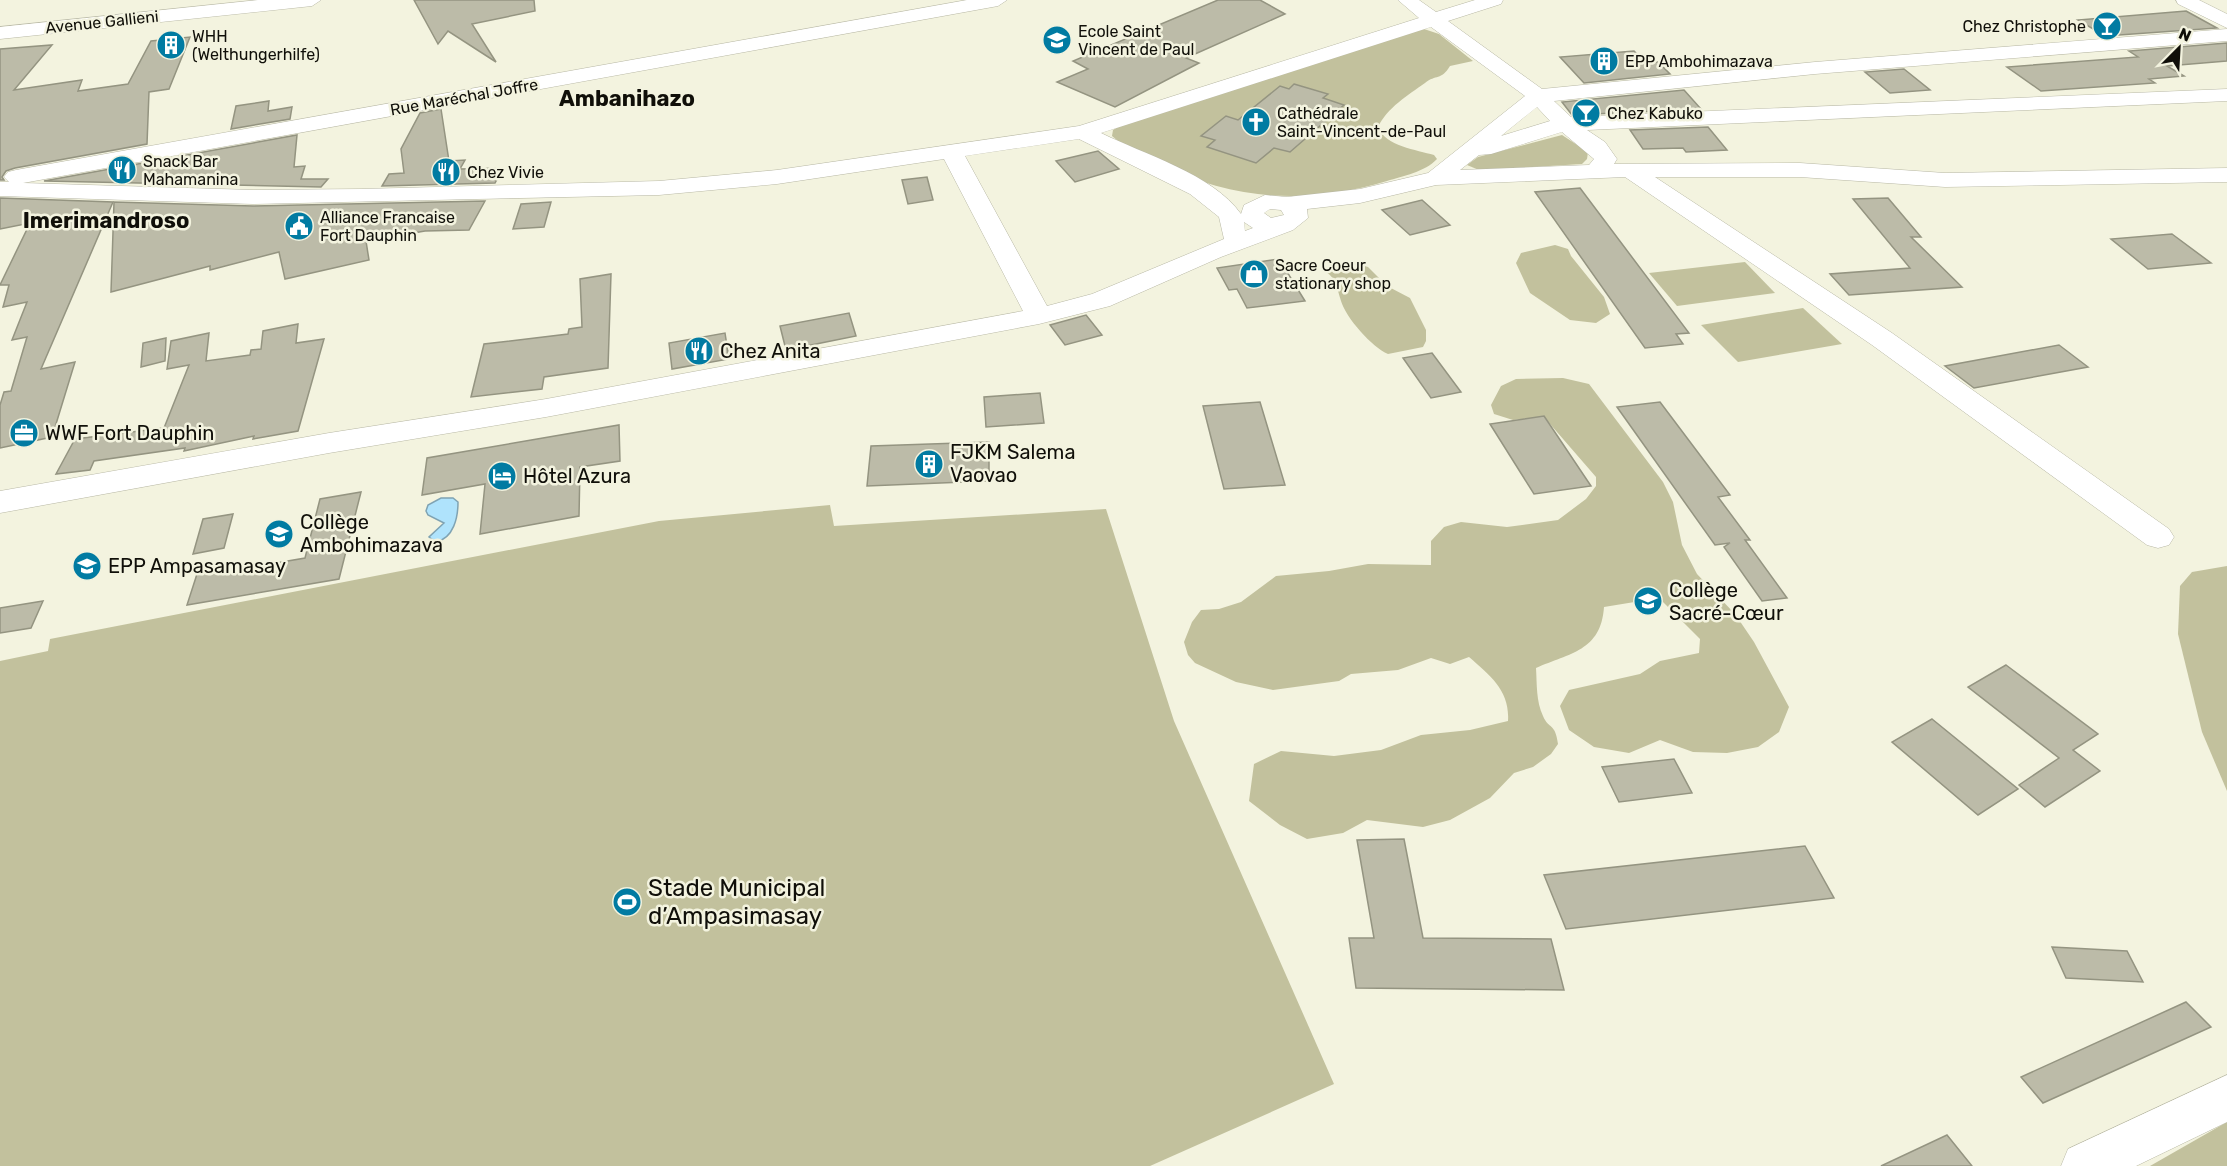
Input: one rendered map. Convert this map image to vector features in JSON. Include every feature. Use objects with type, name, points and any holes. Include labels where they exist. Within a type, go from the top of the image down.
[{"type":"street","name":"Avenue Gallieni","points":[[0,33],[312,0]]},
{"type":"street","name":"Rue Maréchal Joffre","points":[[0,180],[998,0]]},
{"type":"street","points":[[1407,0],[1538,96],[1565,124],[1603,153],[1606,159],[1597,170]]},
{"type":"street","points":[[0,189],[265,197],[659,188],[777,177],[952,153],[1082,132],[1494,0]]},
{"type":"street","points":[[2185,0],[2227,22]]},
{"type":"street","points":[[1436,178],[1538,96],[1815,68],[2227,35]]},
{"type":"street","points":[[1467,153],[1565,124],[2227,95]]},
{"type":"street","points":[[1082,132],[1188,184],[1274,213]]},
{"type":"street","points":[[952,153],[1040,316]]},
{"type":"street","points":[[1217,204],[1274,213],[1355,200],[1360,196],[1436,178],[1597,170],[1632,172],[1801,170],[1918,179],[2020,180],[2135,175],[2227,175]]},
{"type":"street","points":[[1632,172],[1882,339],[2158,537]]},
{"type":"street","points":[[1188,184],[1217,204],[1232,220],[1222,243]]},
{"type":"street","points":[[0,502],[329,443],[546,408],[1040,316],[1101,300],[1164,275],[1274,213]]},
{"type":"street","points":[[2085,1166],[2227,1098]]},
{"type":"green space","points":[[1421,28],[1439,34],[1473,61],[1450,66],[1441,76],[1429,80],[1392,108],[1378,127],[1387,139],[1394,143],[1434,155],[1437,159],[1414,173],[1358,189],[1329,194],[1300,196],[1244,192],[1216,186],[1188,176],[1123,145],[1112,136],[1113,130],[1121,125]]},
{"type":"green space","points":[[1562,135],[1588,152],[1587,159],[1582,164],[1479,170],[1467,165],[1478,157]]},
{"type":"green space","points":[[1555,245],[1568,249],[1604,297],[1610,314],[1596,323],[1570,320],[1530,293],[1516,263],[1521,253]]},
{"type":"green space","points":[[1745,262],[1775,293],[1677,306],[1649,273]]},
{"type":"green space","points":[[1335,263],[1354,263],[1368,267],[1387,286],[1410,298],[1426,330],[1426,341],[1423,347],[1388,354],[1367,339],[1348,315],[1335,281],[1326,272],[1328,267]]},
{"type":"green space","points":[[1803,308],[1842,344],[1738,362],[1701,325]]},
{"type":"green space","points":[[1563,378],[1589,384],[1663,482],[1673,502],[1682,545],[1697,574],[1735,614],[1754,642],[1789,707],[1779,732],[1758,747],[1727,753],[1693,752],[1660,740],[1629,753],[1594,747],[1569,730],[1560,706],[1569,690],[1640,674],[1660,661],[1699,653],[1700,639],[1659,598],[1604,607],[1602,622],[1590,642],[1572,654],[1536,668],[1539,704],[1545,720],[1554,729],[1558,744],[1551,754],[1533,767],[1514,773],[1490,798],[1450,820],[1423,827],[1367,820],[1343,833],[1307,839],[1280,825],[1249,801],[1254,764],[1281,751],[1334,756],[1381,750],[1421,735],[1470,730],[1508,721],[1506,701],[1498,685],[1469,657],[1450,664],[1431,658],[1398,670],[1351,674],[1339,681],[1273,690],[1236,682],[1195,663],[1188,655],[1184,642],[1192,622],[1201,610],[1219,609],[1241,602],[1276,576],[1329,571],[1368,564],[1431,565],[1431,541],[1444,527],[1461,522],[1507,527],[1558,520],[1586,499],[1596,486],[1596,477],[1544,417],[1513,420],[1494,414],[1491,405],[1501,386],[1516,379]]},
{"type":"green space","name":"Stade Municipal d’Ampasimasay","points":[[830,505],[834,526],[1106,509],[1174,721],[1334,1084],[1150,1166],[0,1166],[0,661],[48,651],[50,639],[659,521]]},
{"type":"green space","points":[[2227,566],[2227,791],[2202,732],[2178,634],[2180,586],[2192,572]]},
{"type":"green space","points":[[2227,1122],[2227,1166],[2150,1166]]},
{"type":"water","points":[[441,498],[453,498],[458,502],[457,514],[451,532],[436,542],[429,537],[444,523],[428,515],[426,511],[428,505]]},
{"type":"building","points":[[414,0],[534,0],[535,11],[472,24],[496,62],[448,31],[438,44]]},
{"type":"building","points":[[1218,0],[1260,0],[1285,14],[1186,58],[1199,63],[1115,107],[1057,82],[1088,69],[1073,61]]},
{"type":"building","points":[[2186,11],[2217,28],[2105,36],[2078,20]]},
{"type":"building","points":[[190,37],[169,89],[149,92],[147,144],[15,168],[6,171],[2,177],[4,180],[0,180],[0,49],[52,45],[14,90],[82,80],[78,91],[128,84],[151,41]]},
{"type":"building","points":[[2227,43],[2227,61],[2167,66],[2184,76],[2149,79],[2155,83],[2041,91],[2007,67],[2138,57],[2129,51]]},
{"type":"building","points":[[1634,51],[1646,63],[1658,62],[1670,74],[1584,83],[1560,57]]},
{"type":"building","points":[[1904,69],[1930,90],[1890,93],[1865,72]]},
{"type":"building","name":"Cathédrale Saint-Vincent-de-Paul","points":[[1294,84],[1328,94],[1323,98],[1344,105],[1290,152],[1274,148],[1256,163],[1207,147],[1215,140],[1201,136],[1226,116],[1238,120],[1280,86],[1289,89]]},
{"type":"building","points":[[1684,90],[1701,109],[1572,115],[1562,102]]},
{"type":"building","points":[[269,101],[268,111],[292,107],[290,119],[231,129],[236,106]]},
{"type":"building","points":[[441,109],[449,161],[465,160],[460,169],[503,168],[495,183],[382,186],[389,174],[404,173],[401,149],[420,113]]},
{"type":"building","points":[[1708,127],[1727,150],[1686,152],[1683,148],[1643,149],[1630,130]]},
{"type":"building","points":[[297,135],[294,167],[305,166],[301,179],[328,179],[321,187],[44,181]]},
{"type":"building","points":[[1098,151],[1119,169],[1075,182],[1056,161]]},
{"type":"building","points":[[927,177],[933,200],[908,204],[902,180]]},
{"type":"building","points":[[1580,188],[1689,333],[1676,334],[1683,344],[1645,348],[1535,192]]},
{"type":"building","points":[[0,198],[113,202],[41,369],[75,362],[52,437],[0,448],[0,405],[4,392],[11,391],[27,337],[12,340],[27,302],[3,307],[9,285],[0,285],[30,223],[0,229]]},
{"type":"building","points":[[1888,198],[1921,237],[1911,237],[1962,287],[1849,295],[1830,274],[1910,268],[1853,199]]},
{"type":"building","points":[[1422,200],[1450,225],[1410,235],[1382,210]]},
{"type":"building","points":[[485,201],[469,230],[425,231],[366,241],[369,260],[285,279],[279,252],[210,270],[210,266],[111,292],[114,202],[253,206]]},
{"type":"building","points":[[551,202],[544,227],[513,229],[521,204]]},
{"type":"building","points":[[2172,234],[2211,263],[2148,269],[2111,239]]},
{"type":"building","points":[[1279,259],[1305,301],[1247,308],[1237,289],[1229,290],[1217,268]]},
{"type":"building","points":[[611,274],[608,368],[544,377],[542,389],[471,397],[484,344],[568,334],[569,329],[582,327],[580,279]]},
{"type":"building","points":[[849,313],[856,336],[786,350],[780,326]]},
{"type":"building","points":[[1086,315],[1102,335],[1065,345],[1050,325]]},
{"type":"building","points":[[298,324],[296,343],[324,339],[298,431],[253,439],[254,436],[184,451],[185,448],[94,461],[90,470],[56,474],[75,439],[164,428],[189,365],[167,369],[171,341],[209,333],[206,361],[250,355],[251,350],[261,349],[263,331]]},
{"type":"building","name":"Chez Anita","points":[[725,333],[729,359],[672,369],[669,343]]},
{"type":"building","points":[[166,338],[165,361],[141,367],[143,343]]},
{"type":"building","points":[[2059,345],[2088,367],[1974,388],[1945,366]]},
{"type":"building","points":[[1432,353],[1461,392],[1431,398],[1403,358]]},
{"type":"building","points":[[1040,393],[1044,423],[986,427],[984,397]]},
{"type":"building","points":[[1260,402],[1285,485],[1224,489],[1203,406]]},
{"type":"building","points":[[1660,402],[1730,495],[1718,497],[1750,540],[1745,540],[1787,598],[1762,601],[1724,547],[1730,543],[1715,545],[1617,407]]},
{"type":"building","points":[[1544,416],[1591,486],[1534,494],[1490,424]]},
{"type":"building","name":"Hôtel Azura","points":[[619,425],[620,461],[580,467],[579,516],[480,534],[485,484],[422,495],[427,458]]},
{"type":"building","name":"FJKM Salema Vaovao","points":[[989,442],[989,481],[867,486],[871,446]]},
{"type":"building","points":[[361,492],[339,579],[187,605],[198,571],[231,565],[229,571],[305,558],[320,499]]},
{"type":"building","points":[[233,514],[224,548],[193,554],[203,519]]},
{"type":"building","points":[[43,601],[31,628],[0,633],[0,608]]},
{"type":"building","points":[[2006,665],[2098,734],[2073,750],[2100,771],[2045,807],[2019,785],[2059,758],[1968,687]]},
{"type":"building","points":[[1932,719],[2018,789],[1978,815],[1892,742]]},
{"type":"building","points":[[1674,759],[1692,793],[1619,802],[1602,767]]},
{"type":"building","points":[[1404,839],[1423,938],[1551,939],[1564,990],[1356,988],[1349,938],[1374,938],[1357,840]]},
{"type":"building","points":[[1805,846],[1834,898],[1566,929],[1544,875]]},
{"type":"building","points":[[2052,947],[2127,951],[2143,982],[2066,978]]},
{"type":"building","points":[[2186,1002],[2211,1027],[2043,1103],[2021,1077]]},
{"type":"building","points":[[1947,1135],[1972,1166],[1881,1166]]},
{"type":"place","name":"Chez Christophe","points":[[2107,26]]},
{"type":"place","name":"Ecole Saint Vincent de Paul","points":[[1057,40]]},
{"type":"place","name":"WHH (Welthungerhilfe)","points":[[171,45]]},
{"type":"place","name":"EPP Ambohimazava","points":[[1604,61]]},
{"type":"place","name":"Chez Kabuko","points":[[1586,113]]},
{"type":"place","name":"Cathédrale Saint-Vincent-de-Paul","points":[[1256,122]]},
{"type":"place","name":"Snack Bar Mahamanina","points":[[122,170]]},
{"type":"place","name":"Chez Vivie","points":[[446,172]]},
{"type":"place","name":"Alliance Francaise Fort Dauphin","points":[[299,226]]},
{"type":"place","name":"Sacre Coeur stationary shop","points":[[1254,274]]},
{"type":"place","name":"Chez Anita","points":[[699,351]]},
{"type":"place","name":"WWF Fort Dauphin","points":[[24,433]]},
{"type":"place","name":"FJKM Salema Vaovao","points":[[929,464]]},
{"type":"place","name":"Hôtel Azura","points":[[502,476]]},
{"type":"place","name":"Collège Ambohimazava","points":[[279,534]]},
{"type":"place","name":"EPP Ampasamasay","points":[[87,566]]},
{"type":"place","name":"Collège Sacré-Cœur","points":[[1648,601]]},
{"type":"place","name":"Stade Municipal d’Ampasimasay","points":[[627,902]]},
{"type":"district","name":"Ambanihazo","points":[[627,98]]},
{"type":"district","name":"Imerimandroso","points":[[106,220]]}]
